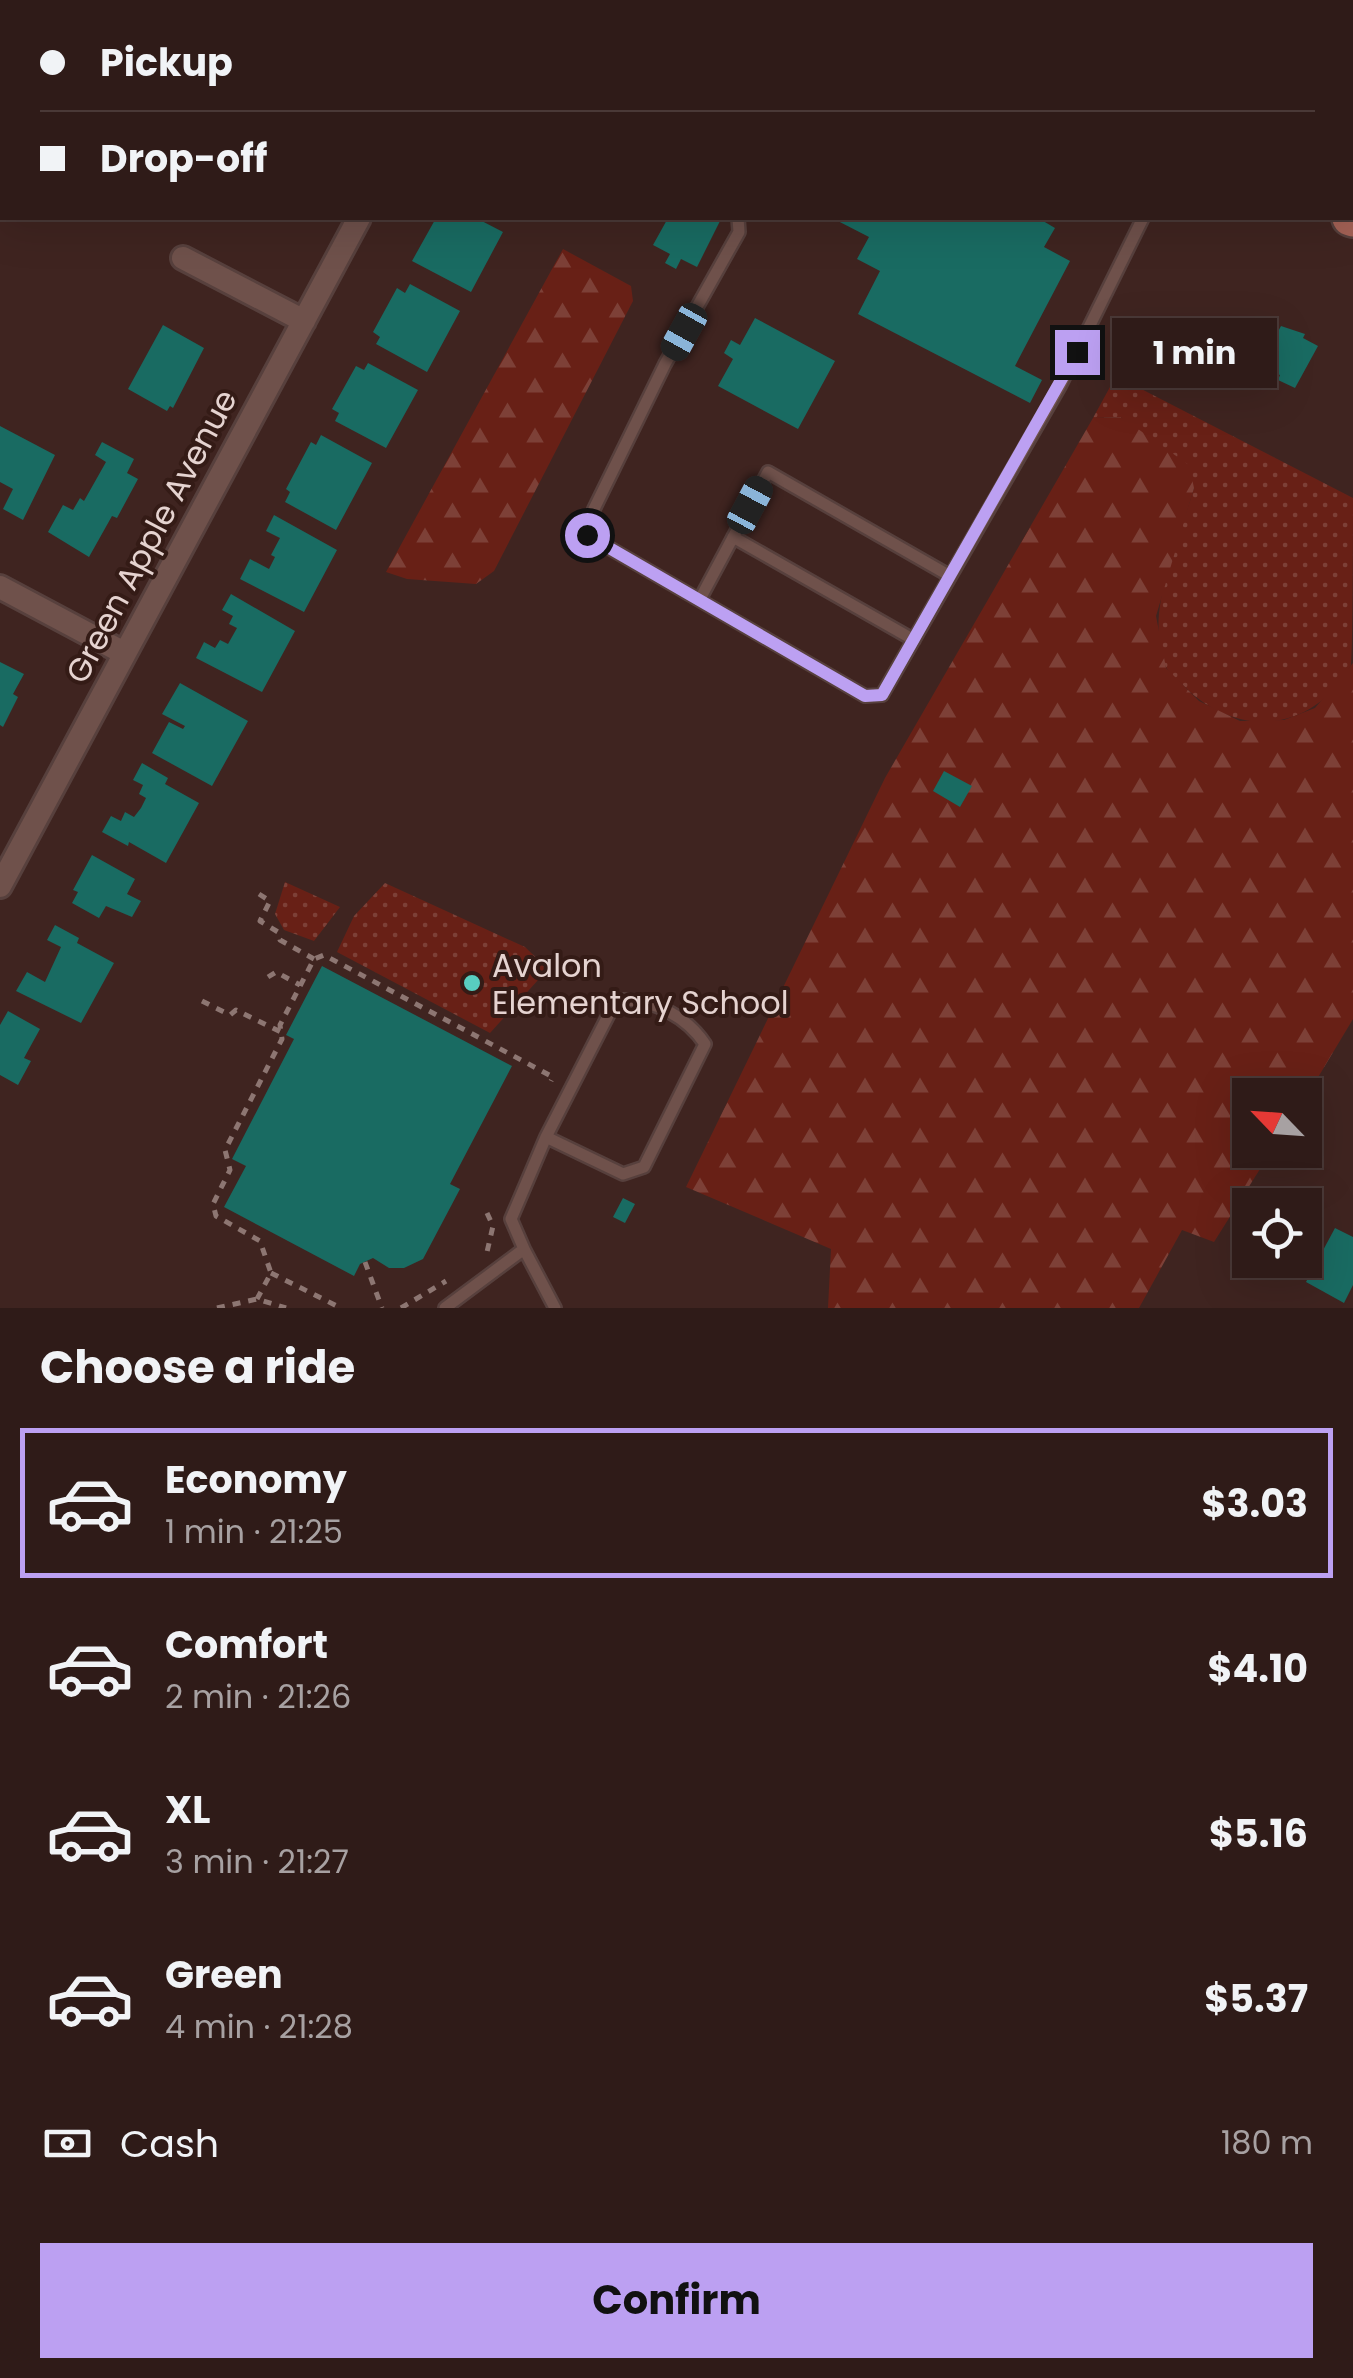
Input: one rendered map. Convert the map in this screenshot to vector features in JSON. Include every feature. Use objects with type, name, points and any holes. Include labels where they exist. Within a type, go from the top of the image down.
[{"type":"street","name":"Green Apple Avenue","points":[[0,886],[358,220]]},
{"type":"street","points":[[183,258],[304,320]]},
{"type":"street","points":[[0,587],[124,652]]},
{"type":"lane","points":[[738,220],[739,232],[665,364],[594,509],[587,535],[865,696],[882,695],[1060,386],[1142,220]]},
{"type":"lane","points":[[700,599],[768,472],[950,576]]},
{"type":"lane","points":[[733,538],[914,640]]},
{"type":"lane","points":[[546,1138],[623,1174],[644,1167],[705,1044],[692,1025],[643,1000],[623,1000],[610,1012],[546,1138],[511,1218],[555,1308]]},
{"type":"lane","points":[[445,1308],[524,1250]]},
{"type":"path","points":[[259,894],[270,901],[260,921],[278,932],[280,940],[314,959]]},
{"type":"path","points":[[341,1308],[271,1272],[260,1241],[216,1216],[214,1204],[230,1170],[225,1150],[282,1039],[280,1025],[314,959],[324,955],[553,1077],[552,1090]]},
{"type":"path","points":[[268,977],[276,972],[300,985]]},
{"type":"path","points":[[202,1001],[230,1015],[236,1010],[281,1032]]},
{"type":"path","points":[[483,1258],[493,1237],[487,1212]]},
{"type":"path","points":[[365,1262],[382,1308]]},
{"type":"path","points":[[257,1299],[271,1272]]},
{"type":"path","points":[[401,1308],[460,1272]]},
{"type":"path","points":[[217,1308],[257,1299],[286,1308]]},
{"type":"green space","points":[[563,249],[631,286],[633,301],[494,571],[476,584],[407,579],[386,572]]},
{"type":"green space","points":[[1116,376],[1353,498],[1351,665],[1317,704],[1274,721],[1251,721],[1206,704],[1166,668],[1160,644],[1161,599],[1194,488],[1121,417],[1093,418]]},
{"type":"green space","points":[[1121,417],[1189,465],[1194,488],[1156,616],[1166,668],[1199,701],[1240,721],[1284,720],[1315,708],[1353,663],[1353,1019],[1318,1078],[1232,1078],[1232,1168],[1261,1168],[1248,1188],[1232,1188],[1232,1213],[1214,1242],[1182,1230],[1139,1308],[828,1308],[831,1249],[686,1187],[885,778],[1093,418]]},
{"type":"green space","points":[[285,882],[340,907],[314,941],[284,930],[275,914]]},
{"type":"green space","points":[[385,883],[525,947],[548,969],[490,1033],[337,952],[354,916]]},
{"type":"building","points":[[435,220],[480,220],[503,232],[471,292],[412,261]]},
{"type":"building","points":[[667,220],[720,221],[697,267],[681,259],[676,269],[665,263],[670,254],[653,245]]},
{"type":"building","points":[[836,220],[1041,220],[1055,228],[1044,247],[1070,261],[1015,366],[1042,380],[1030,403],[858,314],[880,271],[857,259],[869,237]]},
{"type":"building","points":[[410,284],[460,311],[427,372],[376,344],[380,337],[373,332],[397,288],[405,293]]},
{"type":"building","points":[[755,318],[835,361],[798,429],[718,386],[733,359],[724,353],[731,340],[740,345]]},
{"type":"building","points":[[163,325],[204,348],[173,408],[170,406],[167,411],[128,389]]},
{"type":"building","points":[[1281,326],[1305,334],[1303,338],[1318,346],[1295,388],[1278,380],[1280,375],[1271,371],[1277,360],[1266,354]]},
{"type":"building","points":[[368,363],[418,390],[386,448],[335,421],[339,413],[332,409],[356,366],[364,370]]},
{"type":"building","points":[[0,426],[55,455],[23,520],[3,509],[13,489],[0,482]]},
{"type":"building","points":[[321,435],[372,463],[336,530],[285,502],[290,492],[286,489],[311,442],[316,445]]},
{"type":"building","points":[[102,442],[134,459],[127,473],[138,479],[89,557],[48,532],[63,505],[73,510],[80,498],[84,501],[106,462],[95,455]]},
{"type":"building","points":[[274,515],[337,550],[304,612],[240,579],[250,559],[269,569],[280,538],[266,531]]},
{"type":"building","points":[[231,594],[295,631],[262,692],[196,658],[204,642],[215,648],[220,640],[228,644],[237,628],[229,624],[233,616],[222,610]]},
{"type":"building","points":[[0,662],[24,674],[3,727],[0,725]]},
{"type":"building","points":[[180,683],[248,721],[212,786],[152,753],[169,722],[183,729],[185,726],[162,714]]},
{"type":"building","points":[[142,763],[168,778],[165,784],[199,803],[166,863],[102,832],[111,816],[121,821],[125,812],[134,817],[141,808],[146,798],[139,794],[143,785],[133,780]]},
{"type":"building","points":[[944,771],[972,786],[960,807],[933,791]]},
{"type":"building","points":[[92,855],[135,879],[127,894],[141,901],[132,917],[106,906],[99,918],[72,903],[78,892],[73,890]]},
{"type":"building","points":[[55,925],[79,938],[77,943],[114,963],[81,1023],[16,991],[27,972],[45,982],[61,947],[47,940]]},
{"type":"building","points":[[322,966],[512,1066],[450,1184],[460,1189],[423,1259],[404,1268],[389,1268],[373,1258],[360,1264],[354,1276],[224,1207],[246,1166],[232,1159],[294,1039],[286,1035]]},
{"type":"building","points":[[8,1011],[40,1029],[24,1058],[31,1061],[18,1085],[0,1075],[0,1025]]},
{"type":"building","points":[[623,1198],[635,1204],[625,1223],[613,1217]]},
{"type":"building","points":[[1335,1228],[1353,1237],[1353,1285],[1344,1303],[1306,1282],[1308,1278],[1322,1278],[1322,1252]]},
{"type":"place","name":"Avalon Elementary School","points":[[472,983]]},
{"type":"route","points":[[587,535],[865,696],[882,695],[1077,352]]}]
